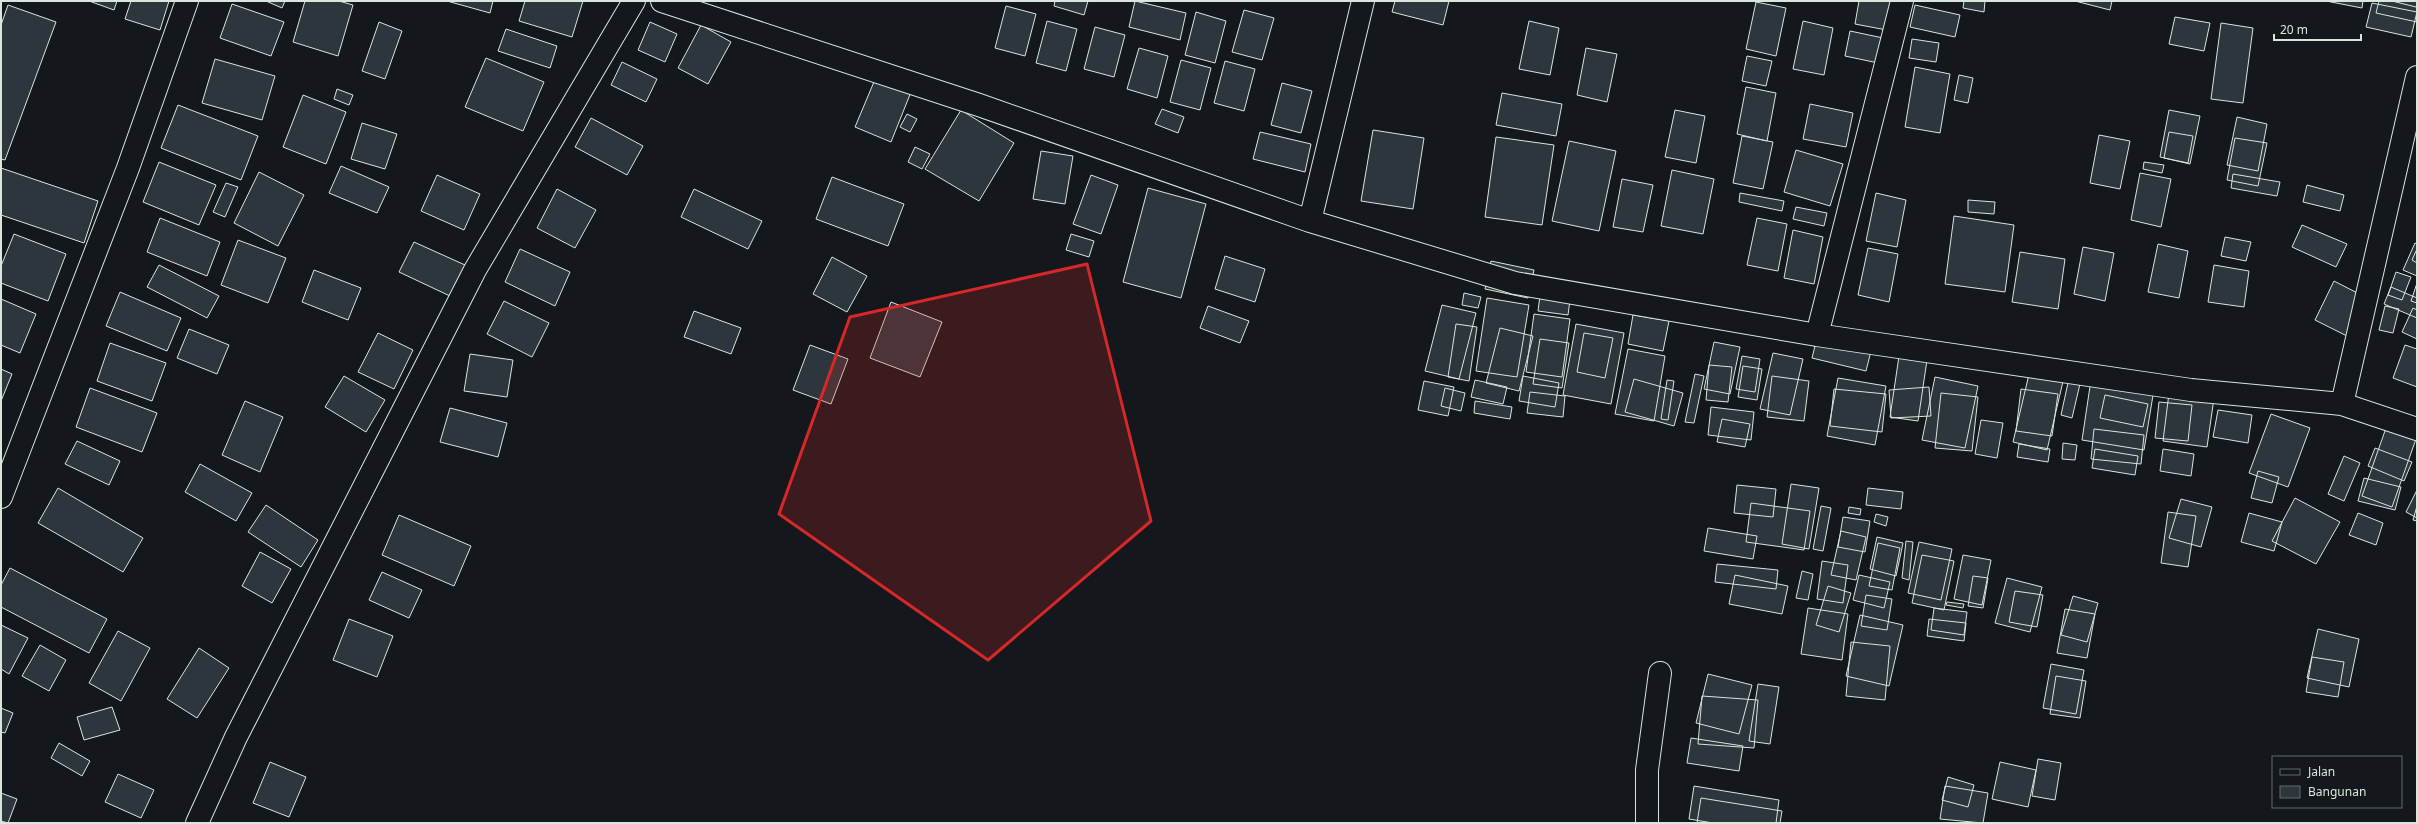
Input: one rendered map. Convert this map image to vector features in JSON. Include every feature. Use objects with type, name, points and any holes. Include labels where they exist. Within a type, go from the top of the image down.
[{"type":"street","points":[[1,497],[128,168],[187,1]]},
{"type":"street","points":[[197,823],[236,737],[475,270],[634,1]]},
{"type":"street","points":[[662,1],[979,106],[1310,220],[1515,283],[1817,335],[2190,390],[2342,404],[2417,429]]},
{"type":"street","points":[[1310,220],[1362,1]]},
{"type":"street","points":[[1817,335],[1902,1]]},
{"type":"street","points":[[2342,404],[2417,77]]},
{"type":"street","points":[[1647,823],[1647,770],[1660,673]]},
{"type":"highlighted area","points":[[1087,264],[1151,521],[988,660],[779,514],[850,317]]},
{"type":"building","points":[[89,1],[117,1],[114,10]]},
{"type":"building","points":[[131,1],[169,1],[160,30],[125,19]]},
{"type":"building","points":[[266,1],[285,1],[282,8]]},
{"type":"building","points":[[305,1],[339,1],[353,5],[338,56],[293,42]]},
{"type":"building","points":[[447,1],[493,1],[490,13]]},
{"type":"building","points":[[525,1],[583,1],[572,37],[519,21]]},
{"type":"building","points":[[1055,1],[1088,1],[1084,15],[1054,6]]},
{"type":"building","points":[[1135,1],[1186,13],[1180,40],[1129,27]]},
{"type":"building","points":[[1395,1],[1449,1],[1443,25],[1392,12]]},
{"type":"building","points":[[1859,1],[1898,1],[1892,31],[1855,24]]},
{"type":"building","points":[[1964,1],[1985,1],[1984,12],[1963,8]]},
{"type":"building","points":[[2075,1],[2112,1],[2110,10]]},
{"type":"building","points":[[2326,1],[2363,1],[2362,8]]},
{"type":"building","points":[[2379,1],[2417,1],[2417,22],[2376,13]]},
{"type":"building","points":[[2392,1],[2417,1],[2417,5],[2416,7]]},
{"type":"building","points":[[1756,2],[1786,8],[1776,56],[1746,49]]},
{"type":"building","points":[[2372,3],[2417,12],[2411,37],[2366,27]]},
{"type":"building","points":[[232,4],[284,22],[271,56],[220,38]]},
{"type":"building","points":[[8,5],[56,22],[5,160],[1,159],[1,25]]},
{"type":"building","points":[[1915,5],[1960,15],[1955,37],[1910,27]]},
{"type":"building","points":[[1006,6],[1036,14],[1025,56],[995,48]]},
{"type":"building","points":[[1244,10],[1274,18],[1262,60],[1232,52]]},
{"type":"building","points":[[1196,12],[1226,21],[1215,63],[1185,55]]},
{"type":"building","points":[[2175,17],[2210,23],[2204,51],[2169,44]]},
{"type":"building","points":[[1047,21],[1077,29],[1066,71],[1036,63]]},
{"type":"building","points":[[1529,21],[1559,28],[1550,75],[1519,69]]},
{"type":"building","points":[[1803,21],[1833,28],[1824,75],[1793,69]]},
{"type":"building","points":[[379,22],[402,31],[385,79],[362,71]]},
{"type":"building","points":[[650,22],[677,34],[665,62],[638,50]]},
{"type":"building","points":[[2221,23],[2253,28],[2243,103],[2211,99]]},
{"type":"building","points":[[701,25],[731,42],[708,84],[678,68]]},
{"type":"building","points":[[1095,27],[1125,35],[1114,77],[1084,69]]},
{"type":"building","points":[[506,29],[557,46],[550,68],[498,51]]},
{"type":"building","points":[[1850,31],[1888,39],[1883,64],[1845,56]]},
{"type":"building","points":[[1912,39],[1939,43],[1936,62],[1909,58]]},
{"type":"building","points":[[1139,48],[1168,56],[1157,98],[1127,89]]},
{"type":"building","points":[[1586,48],[1617,54],[1607,102],[1577,95]]},
{"type":"building","points":[[1747,56],[1772,61],[1766,86],[1742,81]]},
{"type":"building","points":[[486,58],[544,82],[523,131],[465,107]]},
{"type":"building","points":[[215,59],[275,76],[262,120],[202,103]]},
{"type":"building","points":[[1181,60],[1211,68],[1200,110],[1170,102]]},
{"type":"building","points":[[1225,61],[1255,69],[1244,111],[1214,103]]},
{"type":"building","points":[[622,62],[657,79],[646,102],[611,85]]},
{"type":"building","points":[[1915,67],[1950,74],[1940,133],[1905,127]]},
{"type":"building","points":[[1959,75],[1973,78],[1968,103],[1954,100]]},
{"type":"building","points":[[876,77],[911,92],[891,142],[855,127]]},
{"type":"building","points":[[1282,83],[1312,91],[1301,133],[1271,125]]},
{"type":"building","points":[[1746,87],[1776,93],[1767,141],[1737,134]]},
{"type":"building","points":[[337,89],[353,95],[349,105],[334,99]]},
{"type":"building","points":[[1502,93],[1562,104],[1556,136],[1496,125]]},
{"type":"building","points":[[303,95],[346,112],[326,164],[283,147]]},
{"type":"building","points":[[1810,104],[1853,113],[1846,147],[1803,139]]},
{"type":"building","points":[[178,105],[258,136],[241,180],[161,148]]},
{"type":"building","points":[[1162,109],[1184,117],[1178,133],[1155,124]]},
{"type":"building","points":[[961,110],[1014,143],[979,201],[925,169]]},
{"type":"building","points":[[1675,110],[1705,116],[1696,163],[1665,157]]},
{"type":"building","points":[[2169,110],[2200,116],[2190,164],[2160,157]]},
{"type":"building","points":[[907,114],[917,119],[910,132],[900,127]]},
{"type":"building","points":[[2237,117],[2267,124],[2258,171],[2227,165]]},
{"type":"building","points":[[591,118],[643,146],[627,175],[575,147]]},
{"type":"building","points":[[362,123],[397,134],[385,169],[351,159]]},
{"type":"building","points":[[1373,130],[1424,138],[1413,209],[1361,201]]},
{"type":"building","points":[[1260,132],[1311,144],[1305,172],[1253,159]]},
{"type":"building","points":[[2169,132],[2193,136],[2188,163],[2164,158]]},
{"type":"building","points":[[2099,135],[2130,141],[2120,189],[2090,183]]},
{"type":"building","points":[[1742,136],[1773,142],[1763,189],[1733,183]]},
{"type":"building","points":[[1496,137],[1554,145],[1542,225],[1485,217]]},
{"type":"building","points":[[2235,138],[2267,143],[2258,186],[2227,180]]},
{"type":"building","points":[[1569,141],[1616,151],[1599,231],[1552,221]]},
{"type":"building","points":[[915,147],[930,154],[922,169],[908,162]]},
{"type":"building","points":[[1796,150],[1843,164],[1830,206],[1784,192]]},
{"type":"building","points":[[1041,151],[1073,156],[1065,204],[1033,199]]},
{"type":"building","points":[[159,162],[216,185],[199,225],[143,202]]},
{"type":"building","points":[[2144,162],[2164,165],[2162,173],[2143,169]]},
{"type":"building","points":[[341,166],[389,187],[377,213],[329,193]]},
{"type":"building","points":[[1,168],[98,201],[84,243],[1,215]]},
{"type":"building","points":[[1672,170],[1714,179],[1703,234],[1661,226]]},
{"type":"building","points":[[259,172],[304,195],[278,246],[234,223]]},
{"type":"building","points":[[2140,173],[2171,179],[2161,227],[2131,220]]},
{"type":"building","points":[[2233,174],[2280,182],[2277,196],[2231,188]]},
{"type":"building","points":[[437,175],[480,194],[464,230],[421,211]]},
{"type":"building","points":[[1091,175],[1118,185],[1101,234],[1073,224]]},
{"type":"building","points":[[832,177],[904,204],[888,246],[816,219]]},
{"type":"building","points":[[1622,179],[1653,185],[1643,232],[1613,227]]},
{"type":"building","points":[[226,183],[238,187],[225,217],[213,212]]},
{"type":"building","points":[[2307,185],[2344,195],[2340,211],[2303,202]]},
{"type":"building","points":[[1148,188],[1206,204],[1181,298],[1123,282]]},
{"type":"building","points":[[557,189],[596,210],[575,248],[537,228]]},
{"type":"building","points":[[694,189],[762,221],[748,249],[681,217]]},
{"type":"building","points":[[1740,193],[1784,201],[1782,211],[1739,202]]},
{"type":"building","points":[[1876,193],[1906,200],[1897,247],[1866,241]]},
{"type":"building","points":[[1968,200],[1995,202],[1994,214],[1968,212]]},
{"type":"building","points":[[1796,207],[1827,213],[1824,226],[1793,219]]},
{"type":"building","points":[[1954,216],[2014,225],[2005,292],[1945,284]]},
{"type":"building","points":[[160,218],[220,242],[207,276],[147,252]]},
{"type":"building","points":[[1757,218],[1787,224],[1778,271],[1747,265]]},
{"type":"building","points":[[2302,225],[2347,244],[2336,267],[2292,247]]},
{"type":"building","points":[[1793,230],[1823,237],[1814,284],[1784,278]]},
{"type":"building","points":[[14,234],[66,254],[48,301],[1,283],[1,266]]},
{"type":"building","points":[[1071,234],[1094,241],[1089,257],[1066,250]]},
{"type":"building","points":[[2225,237],[2251,242],[2246,261],[2221,256]]},
{"type":"building","points":[[238,240],[286,258],[268,303],[221,285]]},
{"type":"building","points":[[414,242],[465,265],[450,296],[399,272]]},
{"type":"building","points":[[2415,243],[2417,244],[2417,276],[2403,270]]},
{"type":"building","points":[[2158,244],[2188,251],[2179,298],[2148,292]]},
{"type":"building","points":[[2083,247],[2114,253],[2105,301],[2074,294]]},
{"type":"building","points":[[1868,248],[1898,254],[1889,302],[1858,295]]},
{"type":"building","points":[[520,249],[570,272],[555,306],[505,282]]},
{"type":"building","points":[[2417,249],[2417,263],[2412,260]]},
{"type":"building","points":[[2020,252],[2065,259],[2058,309],[2012,302]]},
{"type":"building","points":[[1225,256],[1265,269],[1255,302],[1215,289]]},
{"type":"building","points":[[832,257],[867,276],[847,312],[813,294]]},
{"type":"building","points":[[1491,261],[1534,270],[1528,298],[1485,289]]},
{"type":"building","points":[[159,265],[219,296],[207,318],[147,287]]},
{"type":"building","points":[[2214,265],[2249,271],[2244,307],[2208,302]]},
{"type":"building","points":[[314,270],[361,288],[348,320],[302,302]]},
{"type":"building","points":[[2396,272],[2411,277],[2402,300],[2388,295]]},
{"type":"building","points":[[1542,280],[1572,285],[1568,315],[1538,311]]},
{"type":"building","points":[[2334,281],[2371,300],[2351,338],[2315,320]]},
{"type":"building","points":[[2417,283],[2417,303],[2411,301]]},
{"type":"building","points":[[2391,287],[2417,298],[2417,318],[2384,304]]},
{"type":"building","points":[[120,292],[181,318],[167,351],[106,326]]},
{"type":"building","points":[[1464,293],[1481,297],[1478,308],[1462,305]]},
{"type":"building","points":[[1487,298],[1529,305],[1517,377],[1476,371]]},
{"type":"building","points":[[1,299],[36,314],[20,353],[1,345]]},
{"type":"building","points":[[504,301],[549,323],[532,357],[487,334]]},
{"type":"building","points":[[891,302],[942,322],[920,377],[870,358]]},
{"type":"building","points":[[1442,305],[1476,313],[1459,379],[1425,371]]},
{"type":"building","points":[[1208,306],[1249,321],[1240,343],[1200,328]]},
{"type":"building","points":[[2385,306],[2399,309],[2393,333],[2379,330]]},
{"type":"building","points":[[2413,308],[2417,310],[2417,339],[2402,332]]},
{"type":"building","points":[[694,311],[741,328],[731,354],[684,337]]},
{"type":"building","points":[[1534,314],[1570,319],[1562,377],[1526,372]]},
{"type":"building","points":[[1633,315],[1669,321],[1663,351],[1628,344]]},
{"type":"building","points":[[1456,324],[1477,327],[1469,381],[1448,377]]},
{"type":"building","points":[[1576,324],[1624,333],[1611,404],[1563,395]]},
{"type":"building","points":[[1500,328],[1533,336],[1519,391],[1486,383]]},
{"type":"building","points":[[189,329],[229,345],[217,374],[177,358]]},
{"type":"building","points":[[378,333],[413,350],[394,389],[358,372]]},
{"type":"building","points":[[1584,333],[1613,338],[1605,378],[1577,372]]},
{"type":"building","points":[[1818,334],[1872,347],[1866,371],[1812,358]]},
{"type":"building","points":[[1540,339],[1569,343],[1562,388],[1533,384]]},
{"type":"building","points":[[1714,342],[1740,347],[1730,394],[1704,389]]},
{"type":"building","points":[[110,343],[166,363],[152,401],[97,381]]},
{"type":"building","points":[[810,345],[848,359],[831,404],[793,390]]},
{"type":"building","points":[[2405,345],[2417,349],[2417,387],[2393,378]]},
{"type":"building","points":[[1628,349],[1665,356],[1654,421],[1615,414]]},
{"type":"building","points":[[1773,353],[1803,359],[1790,415],[1760,409]]},
{"type":"building","points":[[470,354],[513,360],[507,397],[464,391]]},
{"type":"building","points":[[1742,356],[1760,359],[1755,392],[1736,389]]},
{"type":"building","points":[[1899,356],[1927,360],[1918,421],[1890,417]]},
{"type":"building","points":[[1709,365],[1732,367],[1728,402],[1706,400]]},
{"type":"building","points":[[1743,366],[1762,369],[1757,400],[1738,397]]},
{"type":"building","points":[[1,369],[12,374],[1,401]]},
{"type":"building","points":[[2071,369],[2083,371],[2072,418],[2061,415]]},
{"type":"building","points":[[2030,370],[2064,377],[2047,450],[2013,442]]},
{"type":"building","points":[[2092,373],[2155,383],[2144,450],[2082,440]]},
{"type":"building","points":[[1695,374],[1704,376],[1694,423],[1685,422]]},
{"type":"building","points":[[344,376],[385,400],[366,432],[325,407]]},
{"type":"building","points":[[1523,376],[1559,383],[1555,407],[1519,401]]},
{"type":"building","points":[[1772,376],[1809,381],[1804,421],[1767,417]]},
{"type":"building","points":[[1935,377],[1978,386],[1965,448],[1922,440]]},
{"type":"building","points":[[1838,378],[1886,386],[1875,445],[1827,436]]},
{"type":"building","points":[[1634,379],[1683,393],[1674,426],[1625,412]]},
{"type":"building","points":[[1475,380],[1507,387],[1503,404],[1471,397]]},
{"type":"building","points":[[1667,380],[1674,381],[1668,420],[1661,419]]},
{"type":"building","points":[[1424,381],[1454,387],[1448,416],[1418,410]]},
{"type":"building","points":[[2170,385],[2215,391],[2207,447],[2163,441]]},
{"type":"building","points":[[1929,387],[1931,416],[1891,418],[1889,390]]},
{"type":"building","points":[[90,388],[157,413],[142,452],[76,427]]},
{"type":"building","points":[[1445,388],[1465,393],[1461,411],[1441,406]]},
{"type":"building","points":[[1834,389],[1886,394],[1882,432],[1830,426]]},
{"type":"building","points":[[2021,389],[2058,394],[2052,436],[2016,431]]},
{"type":"building","points":[[1530,392],[1565,396],[1563,417],[1527,413]]},
{"type":"building","points":[[1941,393],[1978,397],[1972,451],[1935,448]]},
{"type":"building","points":[[2105,395],[2148,404],[2143,427],[2100,418]]},
{"type":"building","points":[[245,401],[283,417],[260,472],[222,455]]},
{"type":"building","points":[[1475,401],[1512,407],[1510,419],[1474,413]]},
{"type":"building","points":[[2159,402],[2192,405],[2188,441],[2155,438]]},
{"type":"building","points":[[1711,407],[1754,412],[1751,440],[1708,435]]},
{"type":"building","points":[[450,408],[507,423],[498,457],[440,442]]},
{"type":"building","points":[[2218,410],[2252,415],[2248,443],[2213,437]]},
{"type":"building","points":[[2271,414],[2310,428],[2288,487],[2249,473]]},
{"type":"building","points":[[1722,419],[1750,424],[1745,447],[1717,442]]},
{"type":"building","points":[[1981,420],[2003,423],[1997,458],[1975,454]]},
{"type":"building","points":[[2386,428],[2416,439],[2392,507],[2362,496]]},
{"type":"building","points":[[2094,429],[2144,435],[2141,464],[2091,459]]},
{"type":"building","points":[[77,441],[120,461],[109,485],[65,464]]},
{"type":"building","points":[[2063,443],[2077,445],[2075,460],[2062,459]]},
{"type":"building","points":[[2019,444],[2050,449],[2048,462],[2017,457]]},
{"type":"building","points":[[2375,448],[2412,462],[2404,481],[2368,466]]},
{"type":"building","points":[[2095,449],[2138,456],[2135,475],[2092,468]]},
{"type":"building","points":[[2163,449],[2194,454],[2191,476],[2160,471]]},
{"type":"building","points":[[2344,456],[2360,463],[2344,501],[2328,494]]},
{"type":"building","points":[[200,464],[252,493],[236,521],[185,492]]},
{"type":"building","points":[[2258,471],[2279,477],[2272,503],[2251,498]]},
{"type":"building","points":[[2364,478],[2401,487],[2395,510],[2358,501]]},
{"type":"building","points":[[1791,484],[1819,488],[1809,549],[1782,544]]},
{"type":"building","points":[[1737,485],[1776,489],[1773,517],[1734,513]]},
{"type":"building","points":[[58,488],[143,538],[123,572],[38,523]]},
{"type":"building","points":[[1868,488],[1903,492],[1901,509],[1866,505]]},
{"type":"building","points":[[2417,490],[2417,518],[2406,512]]},
{"type":"building","points":[[2295,498],[2340,522],[2316,564],[2272,541]]},
{"type":"building","points":[[2181,499],[2212,507],[2201,547],[2169,538]]},
{"type":"building","points":[[1751,503],[1810,511],[1804,550],[1746,542]]},
{"type":"building","points":[[266,505],[318,540],[301,567],[248,532]]},
{"type":"building","points":[[1821,506],[1831,508],[1823,551],[1813,549]]},
{"type":"building","points":[[2417,506],[2417,521],[2413,520]]},
{"type":"building","points":[[1849,507],[1861,509],[1860,515],[1848,513]]},
{"type":"building","points":[[2168,512],[2196,516],[2188,567],[2161,563]]},
{"type":"building","points":[[2249,513],[2282,522],[2274,551],[2241,542]]},
{"type":"building","points":[[2358,513],[2383,523],[2376,545],[2349,535]]},
{"type":"building","points":[[1876,514],[1888,517],[1886,526],[1874,522]]},
{"type":"building","points":[[399,515],[471,546],[454,586],[382,555]]},
{"type":"building","points":[[1843,517],[1870,521],[1865,552],[1838,547]]},
{"type":"building","points":[[1708,528],[1757,536],[1753,559],[1704,551]]},
{"type":"building","points":[[1841,531],[1866,537],[1856,580],[1831,575]]},
{"type":"building","points":[[1877,537],[1903,543],[1896,576],[1870,569]]},
{"type":"building","points":[[1906,541],[1913,542],[1909,580],[1902,578]]},
{"type":"building","points":[[1919,542],[1952,549],[1941,600],[1908,593]]},
{"type":"building","points":[[1878,543],[1900,548],[1892,590],[1869,586]]},
{"type":"building","points":[[260,552],[291,569],[272,603],[242,586]]},
{"type":"building","points":[[1922,555],[1954,561],[1944,610],[1912,603]]},
{"type":"building","points":[[1963,555],[1991,560],[1982,605],[1954,599]]},
{"type":"building","points":[[1822,561],[1848,565],[1843,603],[1817,599]]},
{"type":"building","points":[[1717,564],[1778,570],[1776,589],[1715,582]]},
{"type":"building","points":[[10,568],[107,619],[89,653],[1,607],[1,585]]},
{"type":"building","points":[[1802,571],[1813,574],[1808,600],[1796,598]]},
{"type":"building","points":[[382,572],[422,590],[409,618],[369,600]]},
{"type":"building","points":[[1735,575],[1788,586],[1782,614],[1729,604]]},
{"type":"building","points":[[1859,575],[1890,582],[1884,608],[1853,600]]},
{"type":"building","points":[[1973,576],[1988,578],[1983,608],[1968,606]]},
{"type":"building","points":[[2007,578],[2042,587],[2030,632],[1995,623]]},
{"type":"building","points":[[1828,586],[1851,593],[1839,632],[1816,625]]},
{"type":"building","points":[[2015,591],[2043,595],[2037,627],[2009,622]]},
{"type":"building","points":[[1866,595],[1892,599],[1887,630],[1861,626]]},
{"type":"building","points":[[2073,596],[2098,603],[2087,642],[2061,635]]},
{"type":"building","points":[[1947,602],[1964,604],[1963,608],[1946,605]]},
{"type":"building","points":[[1808,608],[1848,614],[1842,660],[1801,654]]},
{"type":"building","points":[[1934,608],[1967,612],[1964,635],[1931,630]]},
{"type":"building","points":[[2065,609],[2095,614],[2087,658],[2057,653]]},
{"type":"building","points":[[1860,615],[1903,625],[1889,686],[1846,676]]},
{"type":"building","points":[[349,619],[393,636],[377,677],[333,660]]},
{"type":"building","points":[[1929,619],[1966,623],[1964,641],[1927,636]]},
{"type":"building","points":[[1,625],[28,638],[9,674],[1,669]]},
{"type":"building","points":[[2318,629],[2359,639],[2349,687],[2307,678]]},
{"type":"building","points":[[118,631],[150,648],[121,701],[89,683]]},
{"type":"building","points":[[1851,642],[1890,646],[1885,700],[1846,696]]},
{"type":"building","points":[[40,645],[66,660],[49,691],[22,676]]},
{"type":"building","points":[[199,648],[229,668],[197,718],[167,699]]},
{"type":"building","points":[[2312,657],[2344,662],[2338,697],[2306,692]]},
{"type":"building","points":[[2051,664],[2084,670],[2076,714],[2043,708]]},
{"type":"building","points":[[1708,674],[1752,685],[1739,734],[1696,723]]},
{"type":"building","points":[[2056,676],[2086,681],[2080,718],[2050,714]]},
{"type":"building","points":[[1758,684],[1779,687],[1770,744],[1749,741]]},
{"type":"building","points":[[1702,696],[1758,700],[1754,748],[1698,744]]},
{"type":"building","points":[[112,707],[120,730],[84,740],[77,717]]},
{"type":"building","points":[[1,708],[13,713],[5,733],[1,732]]},
{"type":"building","points":[[1691,738],[1743,746],[1739,771],[1687,763]]},
{"type":"building","points":[[59,743],[90,761],[82,776],[51,758]]},
{"type":"building","points":[[2038,759],[2061,763],[2055,800],[2032,796]]},
{"type":"building","points":[[270,762],[306,777],[289,817],[253,803]]},
{"type":"building","points":[[2000,762],[2036,770],[2028,807],[1992,799]]},
{"type":"building","points":[[118,774],[154,790],[141,818],[105,802]]},
{"type":"building","points":[[1948,777],[1974,785],[1968,807],[1942,800]]},
{"type":"building","points":[[1694,786],[1779,800],[1776,823],[1713,823],[1689,819]]},
{"type":"building","points":[[1945,786],[1988,793],[1983,823],[1940,819]]},
{"type":"building","points":[[1,793],[17,799],[8,823],[1,821]]},
{"type":"building","points":[[1701,798],[1782,811],[1780,823],[1697,823]]}]
